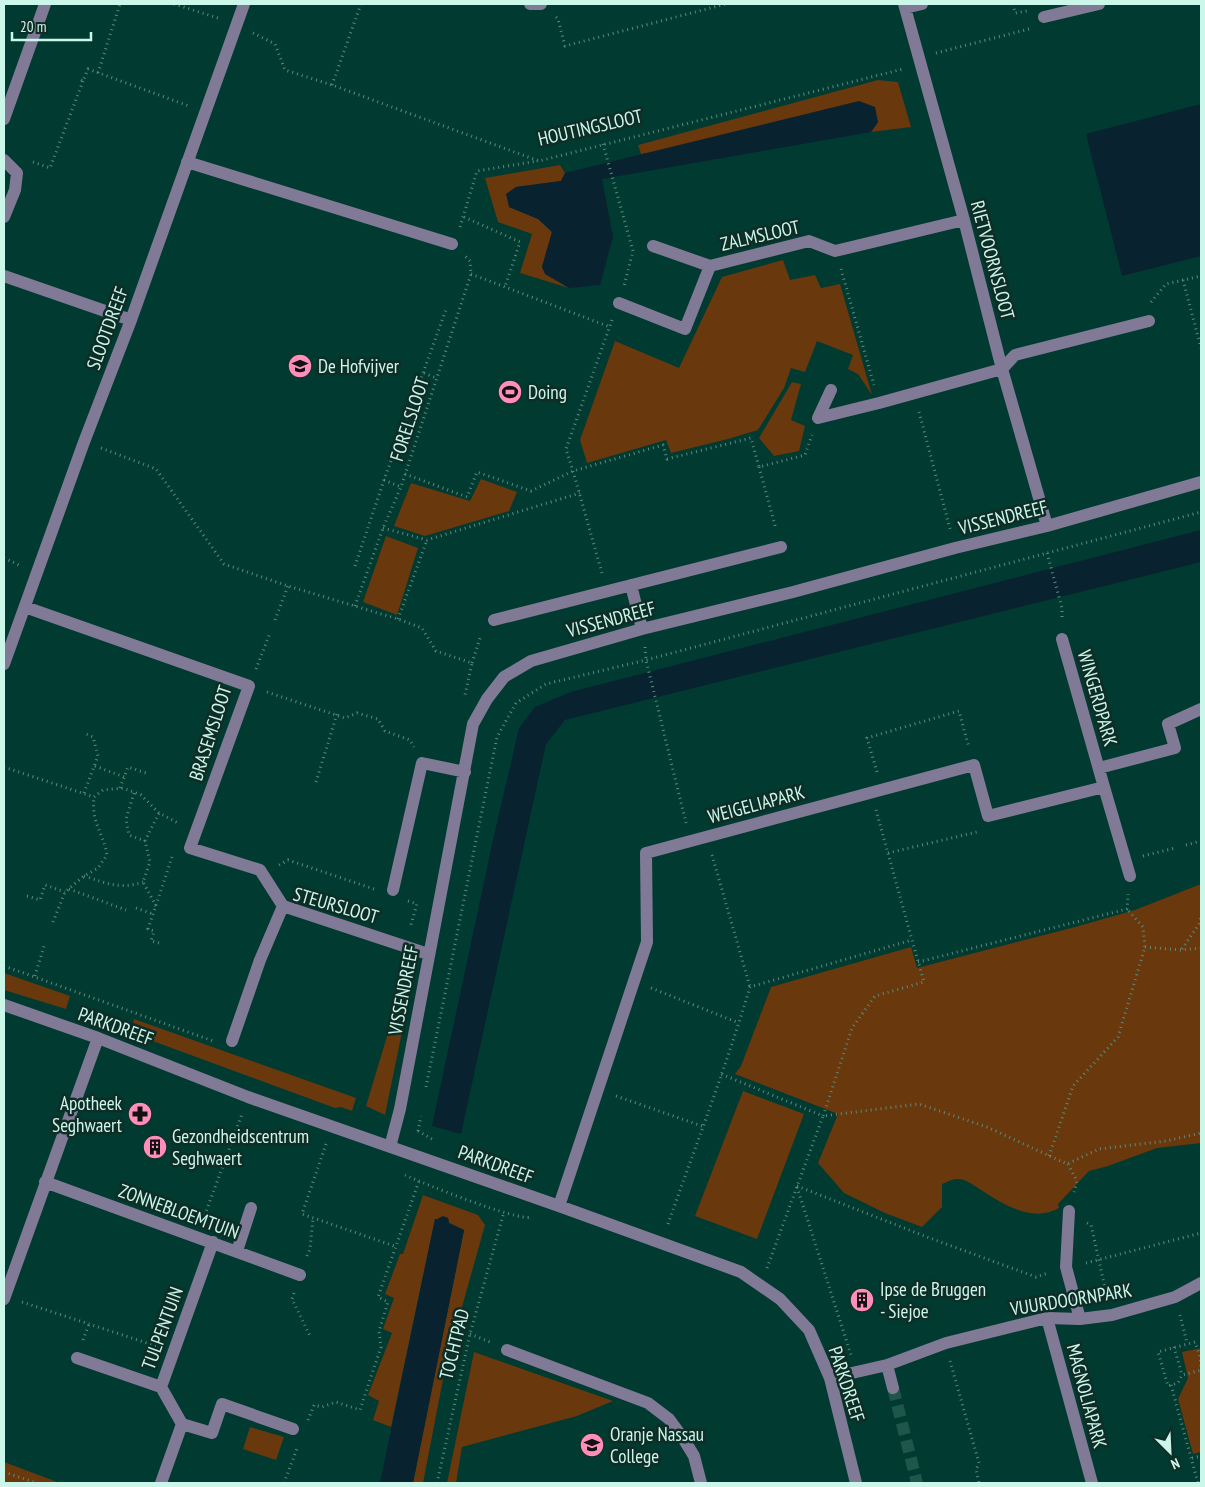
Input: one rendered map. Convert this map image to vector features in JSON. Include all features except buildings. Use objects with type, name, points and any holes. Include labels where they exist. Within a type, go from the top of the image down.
[{"type":"street","points":[[4,119],[45,4]]},
{"type":"street","name":"SLOOTDREEF","points":[[4,664],[244,4]]},
{"type":"street","points":[[905,6],[922,4]]},
{"type":"street","points":[[1044,17],[1099,4]]},
{"type":"street","name":"RIETVOORNSLOOT","points":[[905,6],[964,220],[1002,369],[1047,526]]},
{"type":"street","points":[[4,160],[17,173],[15,190],[4,217]]},
{"type":"street","points":[[188,162],[452,244]]},
{"type":"street","points":[[835,251],[964,220]]},
{"type":"street","name":"ZALMSLOOT","points":[[653,246],[710,266],[809,241],[835,251]]},
{"type":"street","points":[[619,303],[685,329],[710,266]]},
{"type":"street","points":[[4,276],[130,320]]},
{"type":"street","points":[[818,418],[1002,369],[1015,356],[1149,321]]},
{"type":"street","points":[[818,418],[831,390]]},
{"type":"street","name":"VISSENDREEF","points":[[390,1147],[400,1109],[473,724],[487,699],[504,677],[531,661],[955,548],[1047,526],[1201,482]]},
{"type":"street","points":[[494,620],[781,547]]},
{"type":"street","points":[[631,585],[642,630]]},
{"type":"street","name":"BRASEMSLOOT","points":[[24,607],[249,686],[190,848],[260,870],[264,874]]},
{"type":"street","name":"WINGERDPARK","points":[[1062,639],[1104,787]]},
{"type":"street","name":"WINGERDPARK","points":[[1099,768],[1175,748],[1168,724],[1201,709]]},
{"type":"street","points":[[392,893],[422,763],[464,772]]},
{"type":"street","points":[[974,765],[988,816],[1104,787],[1130,876]]},
{"type":"street","name":"WEIGELIAPARK","points":[[559,1206],[648,942],[646,853],[974,765]]},
{"type":"street","points":[[264,874],[283,906]]},
{"type":"street","name":"STEURSLOOT","points":[[232,1041],[260,960],[283,906],[428,954]]},
{"type":"street","name":"PARKDREEF","points":[[4,1005],[98,1038],[248,1097],[333,1125],[741,1272],[780,1299],[809,1330],[830,1378],[856,1483]]},
{"type":"street","points":[[4,1298],[98,1038]]},
{"type":"street","name":"ZONNEBLOEMTUIN","points":[[45,1182],[300,1275]]},
{"type":"street","points":[[237,1251],[251,1208]]},
{"type":"street","points":[[1069,1211],[1066,1267],[1080,1319]]},
{"type":"street","name":"TULPENTUIN","points":[[182,1424],[161,1386],[212,1242]]},
{"type":"street","name":"VUURDOORNPARK","points":[[830,1378],[887,1365],[946,1344],[1047,1318],[1080,1319],[1112,1315],[1175,1297],[1201,1283]]},
{"type":"street","name":"MAGNOLIAPARK","points":[[1047,1318],[1092,1483]]},
{"type":"street","points":[[507,1350],[648,1403],[669,1419],[683,1438],[694,1456],[701,1483]]},
{"type":"street","points":[[77,1358],[161,1386]]},
{"type":"street","points":[[887,1365],[893,1388]]},
{"type":"street","points":[[161,1483],[182,1424],[212,1433],[222,1404],[293,1430]]},
{"type":"path","points":[[98,73],[120,4]]},
{"type":"path","points":[[174,4],[236,25]]},
{"type":"path","points":[[332,85],[361,4]]},
{"type":"path","points":[[537,4],[558,19],[565,46],[726,4]]},
{"type":"path","name":"HOUTINGSLOOT","points":[[236,25],[275,44],[285,70],[332,85],[539,161],[920,61],[1037,27],[1044,17]]},
{"type":"path","points":[[17,173],[30,161],[50,168],[82,80],[88,69],[206,112]]},
{"type":"path","points":[[603,144],[633,251],[619,303],[566,449],[574,471],[607,592]]},
{"type":"path","points":[[539,161],[477,171],[464,217],[452,244],[470,260],[471,274],[610,327]]},
{"type":"path","points":[[464,217],[520,242],[505,287]]},
{"type":"path","points":[[835,251],[879,403]]},
{"type":"path","name":"FORELSLOOT","points":[[355,606],[405,474],[471,274]]},
{"type":"path","points":[[1130,327],[1166,284],[1201,276]]},
{"type":"path","points":[[1183,280],[1201,348]]},
{"type":"path","points":[[356,566],[384,480],[448,307]]},
{"type":"path","points":[[424,373],[436,378]]},
{"type":"path","points":[[913,392],[955,548]]},
{"type":"path","points":[[405,474],[467,498],[478,472],[531,490],[574,471],[663,445],[667,459],[751,438],[759,467],[805,455],[818,418]]},
{"type":"path","points":[[84,442],[156,470],[224,564],[422,628],[436,651],[472,663]]},
{"type":"path","points":[[384,480],[400,487]]},
{"type":"path","points":[[383,528],[427,540],[580,494]]},
{"type":"path","points":[[425,1092],[497,737],[516,703],[546,684],[646,660],[1201,512]]},
{"type":"path","points":[[398,619],[427,540]]},
{"type":"path","points":[[1047,553],[1062,608]]},
{"type":"path","points":[[275,620],[288,586]]},
{"type":"path","points":[[473,724],[462,711],[472,663],[484,628],[494,620]]},
{"type":"path","points":[[270,633],[249,686],[345,718],[357,713],[378,719],[385,732],[410,740],[422,763]]},
{"type":"path","points":[[646,660],[690,841]]},
{"type":"path","points":[[760,1285],[824,1116],[852,1028],[875,996],[924,982],[888,854],[867,738],[959,711],[974,765]]},
{"type":"path","points":[[316,782],[337,714]]},
{"type":"path","points":[[84,794],[98,756],[93,737],[86,734]]},
{"type":"path","points":[[94,766],[124,778]]},
{"type":"path","points":[[120,788],[128,767],[146,773]]},
{"type":"path","points":[[4,768],[94,796],[103,790],[120,788],[134,792],[141,795],[159,813],[196,832]]},
{"type":"path","points":[[134,792],[126,819],[129,835],[145,841]]},
{"type":"path","points":[[53,922],[65,892],[84,876],[98,868],[107,855],[104,840],[97,828],[92,811],[94,796]]},
{"type":"path","points":[[156,907],[143,882],[150,862],[145,841],[159,813]]},
{"type":"path","points":[[888,854],[980,831],[988,816]]},
{"type":"path","points":[[661,1244],[750,987],[706,837]]},
{"type":"path","points":[[1186,845],[1201,841]]},
{"type":"path","points":[[1125,861],[1175,848]]},
{"type":"path","points":[[159,943],[151,940],[154,931],[148,929],[174,852]]},
{"type":"path","points":[[264,874],[288,860],[392,893],[417,904],[405,945]]},
{"type":"path","points":[[84,876],[117,886],[130,886],[143,882]]},
{"type":"path","points":[[1048,1156],[1073,1086],[1118,1037],[1145,947],[1143,927],[1127,909],[1130,876]]},
{"type":"path","points":[[27,896],[40,900],[45,885],[65,892]]},
{"type":"path","points":[[68,889],[126,910]]},
{"type":"path","points":[[136,908],[153,914]]},
{"type":"path","points":[[918,962],[1127,909]]},
{"type":"path","points":[[1182,950],[1199,924],[1201,916]]},
{"type":"path","points":[[750,987],[912,940]]},
{"type":"path","points":[[35,976],[44,946]]},
{"type":"path","points":[[1145,947],[1182,950],[1201,948]]},
{"type":"path","points":[[4,966],[223,1045],[232,1041]]},
{"type":"path","points":[[634,981],[739,1023]]},
{"type":"path","points":[[720,1074],[824,1116],[919,1104],[987,1126],[1068,1164],[1099,1150],[1166,1142],[1201,1133]]},
{"type":"path","points":[[598,1090],[702,1126]]},
{"type":"path","points":[[197,1238],[248,1097]]},
{"type":"path","points":[[418,1131],[422,1112]]},
{"type":"path","points":[[333,1125],[302,1214],[397,1247]]},
{"type":"path","points":[[314,1405],[322,1407],[336,1402],[360,1410],[381,1348],[379,1331],[388,1302],[378,1298],[420,1181]]},
{"type":"path","points":[[797,1186],[927,1237],[1036,1276],[1201,1233]]},
{"type":"path","points":[[797,1186],[857,1372]]},
{"type":"path","name":"TOCHTPAD","points":[[437,1483],[470,1334],[504,1212],[445,1190]]},
{"type":"path","points":[[1175,1297],[1187,1343]]},
{"type":"path","points":[[4,1298],[174,1351]]},
{"type":"path","points":[[1174,1347],[1182,1375],[1178,1383],[1168,1386],[1158,1352],[1174,1347],[1187,1343],[1195,1342],[1201,1356],[1201,1366]]},
{"type":"path","points":[[946,1344],[979,1463],[976,1470],[979,1483]]},
{"type":"path","points":[[1182,1375],[1201,1370]]},
{"type":"path","points":[[1171,1385],[1198,1483]]},
{"type":"path","points":[[1192,1458],[1201,1456]]},
{"type":"path","points":[[4,1472],[37,1483]]},
{"type":"shaded area","points":[[878,80],[898,82],[911,127],[871,132],[878,122],[641,154],[638,145]]},
{"type":"shaded area","points":[[560,165],[565,173],[561,181],[516,187],[509,207],[539,219],[552,232],[542,267],[546,274],[569,288],[520,273],[532,234],[498,222],[485,178]]},
{"type":"shaded area","points":[[783,260],[790,280],[815,275],[821,288],[840,284],[872,395],[858,374],[848,369],[853,355],[817,341],[805,372],[791,368],[784,388],[758,430],[671,453],[666,440],[587,463],[580,440],[615,341],[679,368],[722,277]]},
{"type":"shaded area","points":[[792,382],[801,384],[791,420],[805,426],[799,451],[774,456],[759,438]]},
{"type":"shaded area","points":[[481,479],[517,492],[509,511],[425,536],[394,526],[411,483],[470,501]]},
{"type":"shaded area","points":[[386,536],[418,548],[397,615],[363,602]]},
{"type":"shaded area","points":[[1201,884],[1201,1143],[1157,1148],[1089,1171],[1058,1204],[1059,1208],[1039,1214],[1029,1213],[999,1201],[967,1181],[957,1179],[942,1184],[942,1207],[922,1227],[885,1213],[844,1193],[818,1163],[838,1114],[735,1074],[741,1066],[771,987],[911,947],[917,968],[1135,910]]},
{"type":"shaded area","points":[[4,973],[70,996],[66,1009],[4,990]]},
{"type":"shaded area","points":[[400,993],[408,1003],[385,1115],[366,1106]]},
{"type":"shaded area","points":[[134,1019],[356,1098],[352,1111],[341,1107],[335,1108],[131,1033]]},
{"type":"shaded area","points":[[743,1091],[804,1114],[757,1239],[695,1216]]},
{"type":"shaded area","points":[[423,1195],[478,1215],[485,1225],[446,1364],[423,1483],[413,1483],[464,1230],[449,1223],[448,1218],[440,1217],[435,1219],[391,1427],[373,1420],[379,1401],[368,1395],[392,1333],[383,1329],[394,1298],[385,1294],[400,1254],[403,1254]]},
{"type":"shaded area","points":[[1201,1348],[1201,1452],[1193,1454],[1178,1399],[1188,1378],[1182,1352]]},
{"type":"shaded area","points":[[474,1352],[613,1401],[577,1416],[462,1447],[456,1483],[447,1483]]},
{"type":"shaded area","points":[[250,1427],[284,1437],[276,1460],[243,1449]]},
{"type":"shaded area","points":[[4,1462],[60,1483],[4,1483]]},
{"type":"water","points":[[859,101],[875,107],[878,122],[871,132],[602,179],[613,237],[600,285],[569,288],[545,274],[542,267],[552,232],[538,219],[509,207],[506,194],[516,187],[561,181],[565,173]]},
{"type":"water","points":[[1201,104],[1201,256],[1122,276],[1086,134]]},
{"type":"water","points":[[1201,530],[1201,562],[565,720],[546,744],[461,1134],[432,1126],[519,728],[535,707],[571,692]]},
{"type":"water","points":[[443,1216],[448,1218],[449,1223],[464,1230],[413,1483],[380,1483],[435,1219]]},
{"type":"tunnel","points":[[893,1388],[917,1483]]},
{"type":"place","name":"De Hofvijver","points":[[300,366]]},
{"type":"place","name":"Doing","points":[[510,392]]},
{"type":"place","name":"Apotheek Seghwaert","points":[[140,1114]]},
{"type":"place","name":"Gezondheidscentrum Seghwaert","points":[[155,1147]]},
{"type":"place","name":"Ipse de Bruggen - Siejoe","points":[[862,1300]]},
{"type":"place","name":"Oranje Nassau College","points":[[592,1445]]}]
